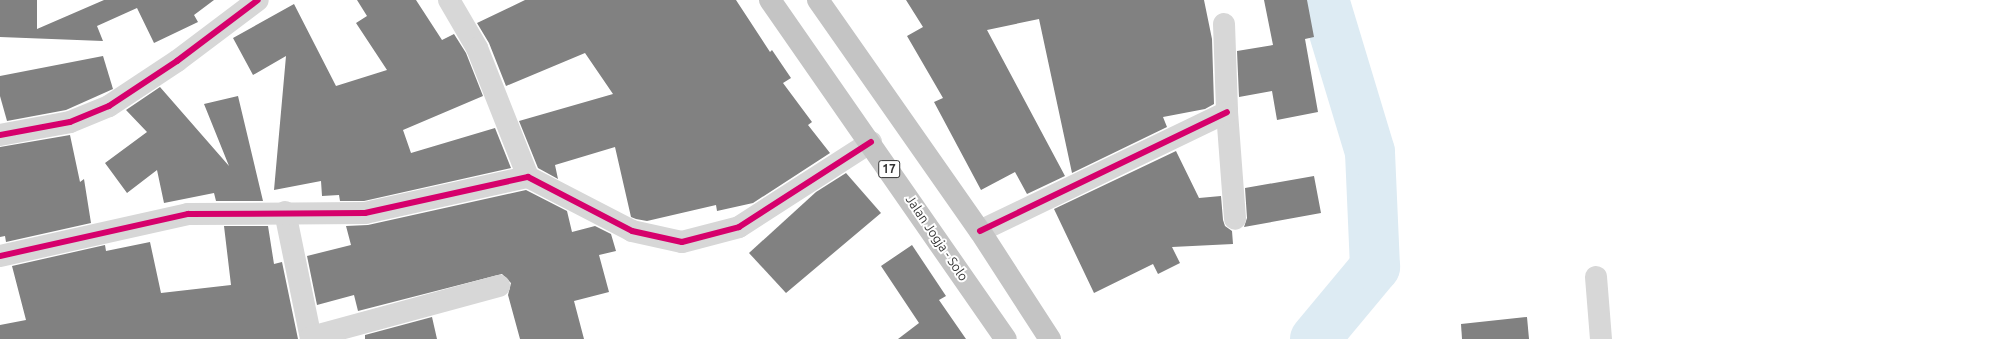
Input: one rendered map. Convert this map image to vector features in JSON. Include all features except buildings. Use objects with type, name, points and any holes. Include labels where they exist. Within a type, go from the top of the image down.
[{"type":"highway","name":"Jalan Jogja - Solo","points":[[770,0],[871,142],[1006,339]]},
{"type":"highway","points":[[818,0],[980,231],[1050,339]]},
{"type":"street","points":[[0,135],[70,122],[109,106],[177,61],[258,0]]},
{"type":"street","points":[[448,0],[477,48],[528,177]]},
{"type":"street","points":[[1224,24],[1227,112],[1235,219]]},
{"type":"street","points":[[980,231],[1227,112]]},
{"type":"street","points":[[0,256],[188,214],[285,212],[366,213],[528,177],[632,231],[682,242],[739,227],[871,142]]},
{"type":"street","points":[[285,212],[311,338],[499,286]]},
{"type":"street","points":[[1596,277],[1601,339]]},
{"type":"waterway","points":[[1315,339],[1375,267],[1370,152],[1324,0]]},
{"type":"cycle path","points":[[0,135],[70,122],[109,106],[177,61],[258,0]]},
{"type":"cycle path","points":[[980,231],[1227,112]]},
{"type":"cycle path","points":[[0,256],[188,214],[365,213],[528,177],[632,231],[682,242],[739,227],[871,142]]}]
